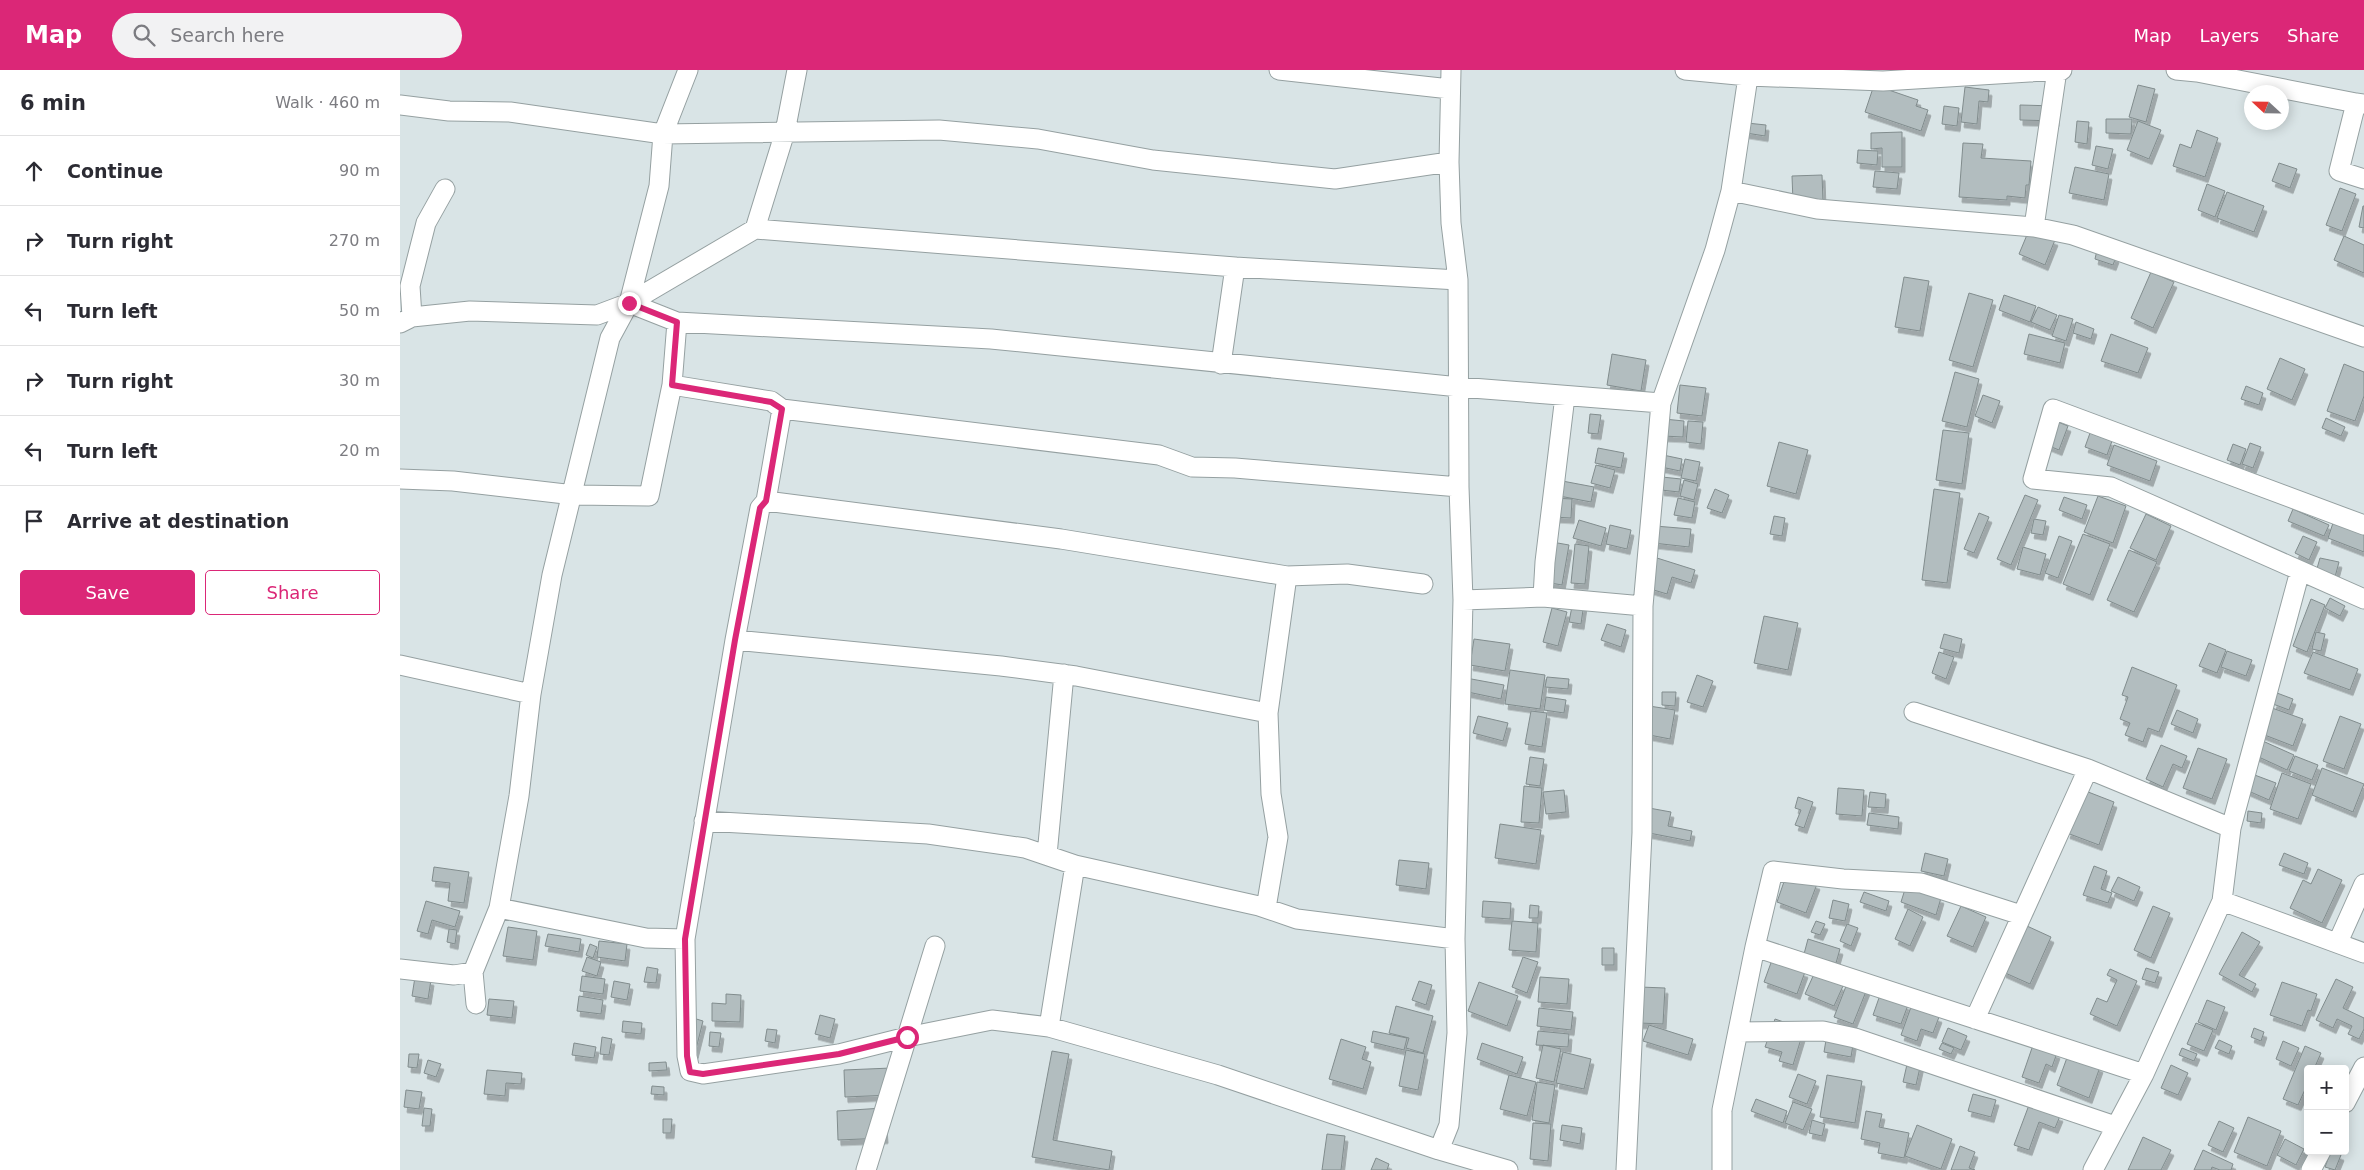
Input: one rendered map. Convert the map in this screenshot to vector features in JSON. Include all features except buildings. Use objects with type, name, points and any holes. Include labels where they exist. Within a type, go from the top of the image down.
[{"type":"street","points":[[476,1004],[473,972],[498,908],[519,796],[531,694],[552,576],[574,495],[610,338],[629,303],[659,186],[663,134],[688,70]]},
{"type":"street","points":[[755,230],[785,132],[797,70]]},
{"type":"street","points":[[1279,70],[1450,89]]},
{"type":"street","points":[[1439,1150],[1449,1125],[1458,1033],[1455,938],[1463,600],[1459,487],[1458,280],[1451,223],[1449,162],[1451,70]]},
{"type":"street","points":[[1686,70],[1883,81],[2062,70]]},
{"type":"street","points":[[2034,226],[2057,70]]},
{"type":"street","points":[[2176,70],[2197,72],[2360,104],[2339,171],[2364,179]]},
{"type":"street","points":[[1626,1170],[1642,833],[1643,606],[1661,404],[1715,250],[1731,192],[1748,73]]},
{"type":"street","points":[[400,105],[449,111],[510,112],[663,134],[939,130],[1038,139],[1153,160],[1335,179],[1449,162]]},
{"type":"street","points":[[445,188],[426,222],[410,286],[406,320],[470,311],[597,315],[629,303],[755,230],[1234,267],[1458,280]]},
{"type":"street","points":[[1731,192],[1817,209],[2034,226],[2073,234],[2364,337]]},
{"type":"street","points":[[1220,364],[1234,267]]},
{"type":"street","points":[[629,303],[677,322],[990,339],[1220,364],[1661,404]]},
{"type":"street","points":[[400,479],[453,481],[574,495],[649,496],[672,385],[677,322]]},
{"type":"street","points":[[672,385],[771,402],[782,409],[1159,455],[1192,466],[1459,487]]},
{"type":"street","points":[[1543,597],[1564,396]]},
{"type":"street","points":[[782,409],[766,501],[760,508],[735,640],[685,939],[687,1056],[690,1072],[703,1074],[839,1054],[907,1037],[992,1020],[1049,1028],[1218,1075],[1439,1150],[1508,1170]]},
{"type":"street","points":[[2364,525],[2053,409],[2033,479],[2111,487],[2364,599]]},
{"type":"street","points":[[766,501],[1061,540],[1287,576],[1347,574],[1423,584]]},
{"type":"street","points":[[2094,1170],[2115,1126],[2144,1074],[2222,902],[2230,828],[2300,571]]},
{"type":"street","points":[[1266,908],[1278,837],[1271,794],[1268,713],[1287,576]]},
{"type":"street","points":[[1463,600],[1543,597],[1643,606]]},
{"type":"street","points":[[735,640],[1064,674],[1268,713]]},
{"type":"street","points":[[400,665],[531,694]]},
{"type":"street","points":[[1046,855],[1064,674]]},
{"type":"street","points":[[1914,712],[2088,769],[2230,828]]},
{"type":"street","points":[[1975,1019],[2088,769]]},
{"type":"street","points":[[704,821],[928,834],[1025,848],[1075,865],[1266,908],[1297,919],[1455,938]]},
{"type":"street","points":[[1049,1028],[1075,865]]},
{"type":"street","points":[[1722,1170],[1722,1110],[1755,947],[1773,871],[1844,879],[1921,884],[2021,915]]},
{"type":"street","points":[[2338,942],[2364,884]]},
{"type":"street","points":[[2222,902],[2338,942],[2364,953]]},
{"type":"street","points":[[498,908],[646,938],[685,939]]},
{"type":"street","points":[[866,1170],[935,946]]},
{"type":"street","points":[[1755,947],[2144,1074]]},
{"type":"street","points":[[400,969],[454,975],[473,972]]},
{"type":"street","points":[[1738,1032],[1823,1030],[1855,1038],[2115,1126]]},
{"type":"street","points":[[2349,1096],[2364,1067]]},
{"type":"street","points":[[2311,1170],[2319,1155]]},
{"type":"route","points":[[629,303],[677,322],[672,385],[771,402],[782,409],[766,501],[760,508],[735,640],[685,939],[687,1056],[690,1072],[703,1074],[839,1054],[907,1037]]}]
